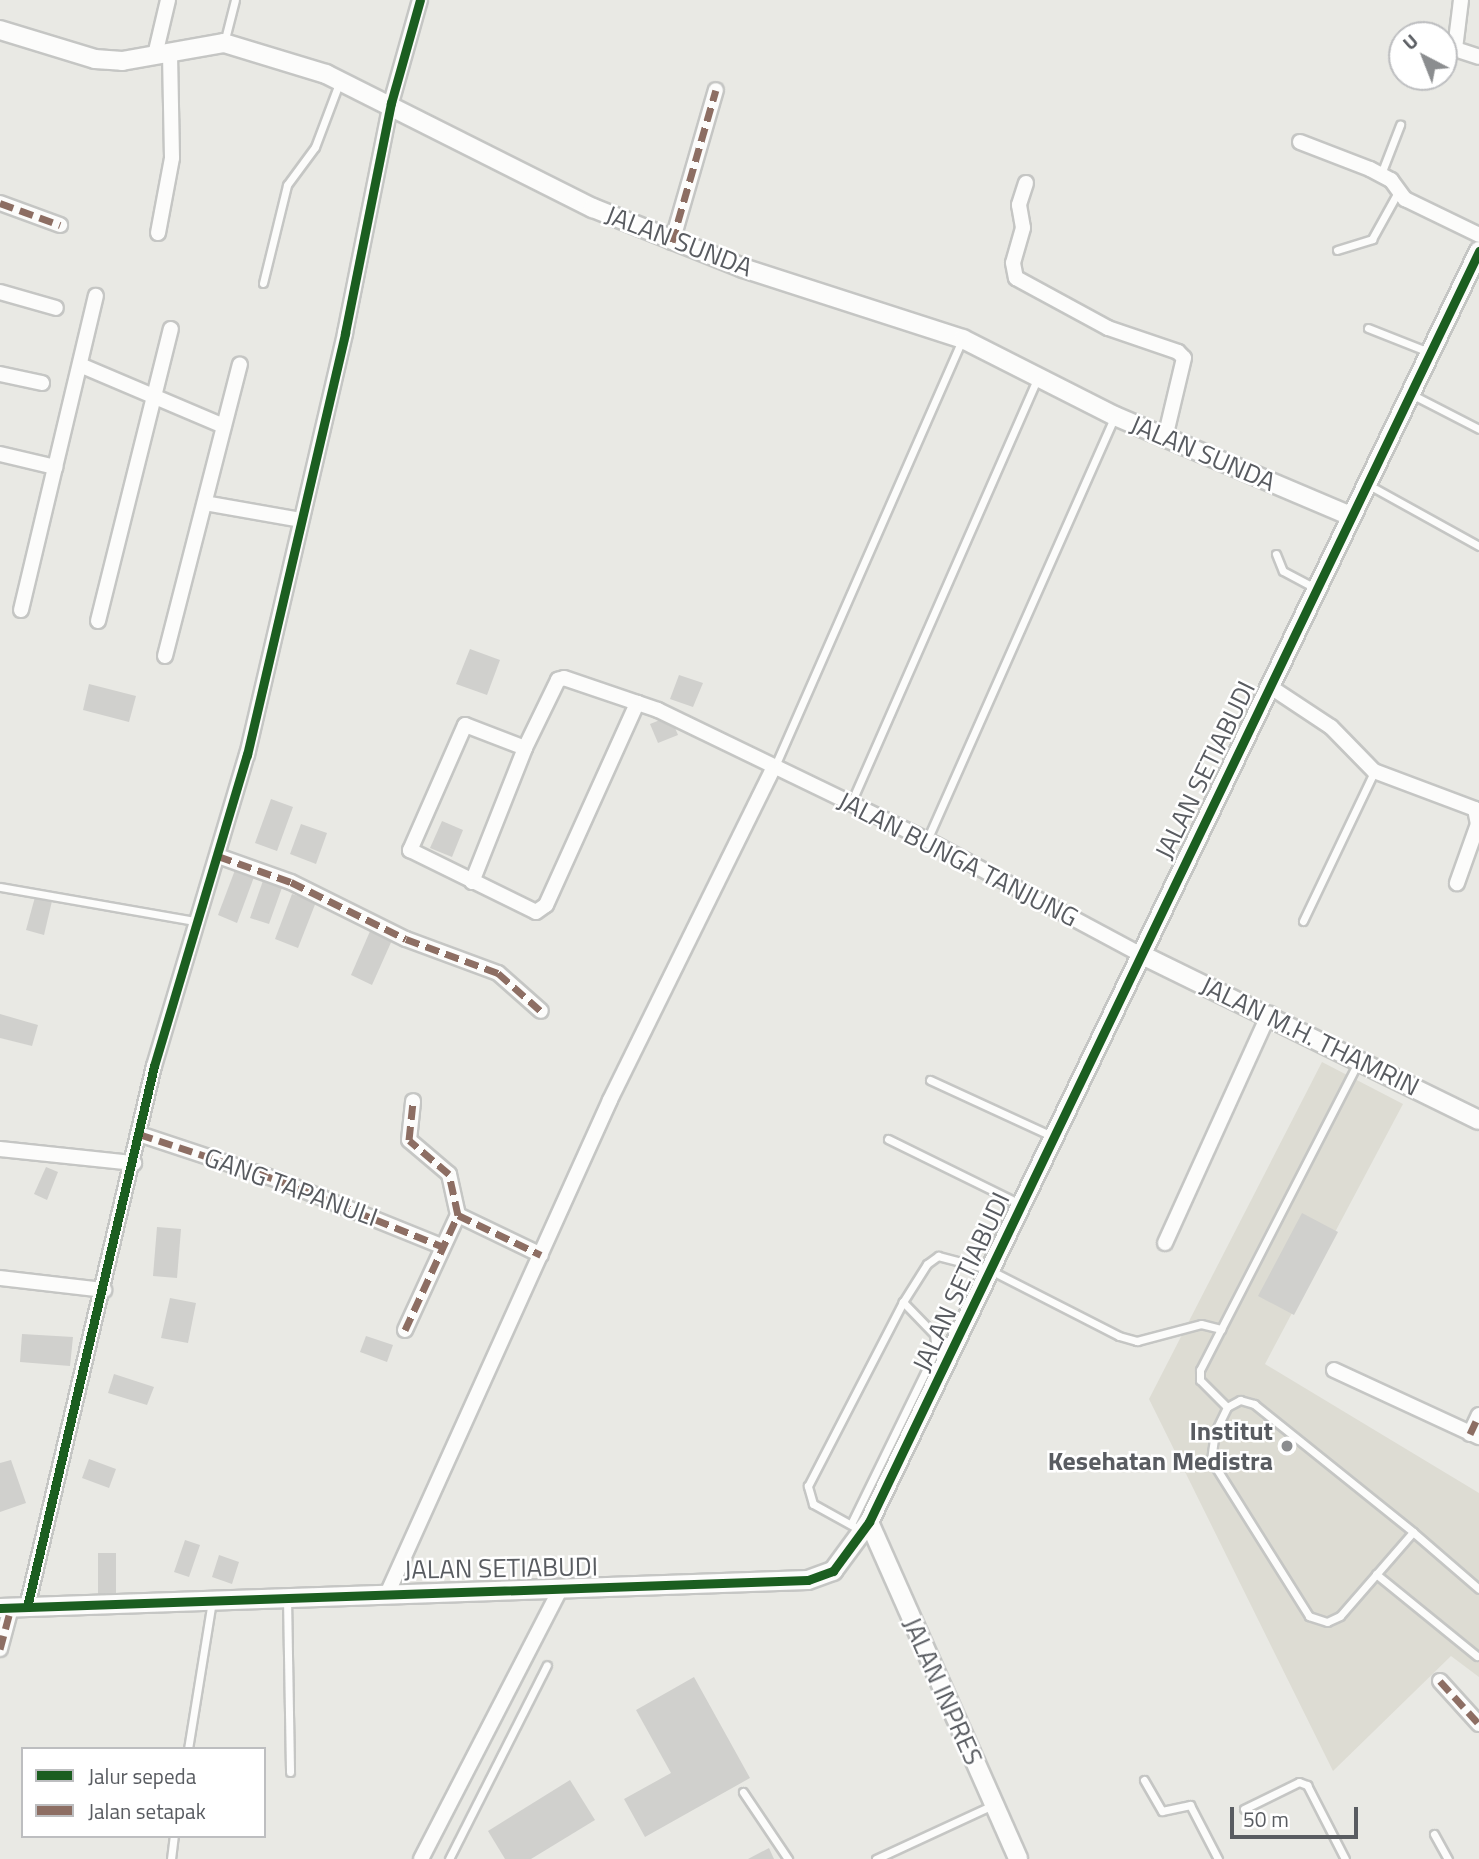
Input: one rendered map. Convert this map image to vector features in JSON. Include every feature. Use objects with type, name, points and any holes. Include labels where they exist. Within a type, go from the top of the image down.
[{"type":"street","points":[[158,233],[172,158],[162,54],[168,0]]},
{"type":"street","points":[[0,1648],[104,1290],[139,1134],[194,920],[218,856],[247,755],[391,103],[420,0]]},
{"type":"street","points":[[1461,0],[1455,49],[1479,57]]},
{"type":"street","name":"JALAN SUNDA","points":[[0,30],[96,59],[162,54],[224,43],[341,80],[391,103],[593,208],[672,242],[962,339],[1039,374],[1115,415],[1165,438],[1351,516]]},
{"type":"street","points":[[672,242],[716,90]]},
{"type":"street","points":[[1300,142],[1381,175],[1398,192],[1479,235]]},
{"type":"street","points":[[1026,183],[1019,205],[1023,228],[1013,263],[1016,278],[1108,328],[1178,352],[1184,358],[1165,438]]},
{"type":"street","points":[[0,203],[60,225]]},
{"type":"street","name":"JALAN SETIABUDI","points":[[13,1608],[388,1592],[808,1580],[833,1571],[861,1526],[962,1331],[972,1302],[1479,253]]},
{"type":"street","points":[[0,292],[56,307]]},
{"type":"street","points":[[21,610],[96,296]]},
{"type":"street","points":[[99,621],[171,329]]},
{"type":"street","points":[[165,656],[240,364]]},
{"type":"street","points":[[80,365],[224,426]]},
{"type":"street","points":[[0,374],[42,383]]},
{"type":"street","points":[[0,454],[55,467]]},
{"type":"street","points":[[205,503],[301,520]]},
{"type":"street","name":"JALAN BUNGA TANJUNG","points":[[525,748],[560,679],[637,703],[927,840],[1140,954]]},
{"type":"street","points":[[1269,686],[1324,722],[1374,771],[1453,799],[1478,814],[1457,883]]},
{"type":"street","points":[[472,882],[525,748],[464,726],[411,843],[413,855],[536,912],[546,905],[637,703]]},
{"type":"street","points":[[388,1592],[612,1096],[774,766]]},
{"type":"street","points":[[218,856],[291,882],[406,939],[498,973],[541,1011]]},
{"type":"street","name":"JALAN M.H. THAMRIN","points":[[1140,954],[1269,1014],[1479,1120]]},
{"type":"street","points":[[1165,1243],[1269,1014]]},
{"type":"street","points":[[405,1330],[441,1246],[458,1215],[449,1174],[409,1140],[412,1101]]},
{"type":"street","name":"GANG TAPANULI","points":[[139,1134],[278,1180],[441,1246]]},
{"type":"street","points":[[0,1149],[134,1163]]},
{"type":"street","points":[[458,1215],[541,1255]]},
{"type":"street","points":[[0,1278],[104,1290]]},
{"type":"street","points":[[1334,1370],[1475,1436],[1479,1415]]},
{"type":"street","name":"JALAN INPRES","points":[[861,1526],[1018,1859]]},
{"type":"street","points":[[421,1859],[561,1588]]},
{"type":"street","points":[[1440,1681],[1479,1724]]},
{"type":"lane","points":[[224,43],[235,0]]},
{"type":"lane","points":[[263,283],[287,185],[311,156],[341,80]]},
{"type":"lane","points":[[1381,175],[1400,125]]},
{"type":"lane","points":[[1337,250],[1372,239],[1398,192]]},
{"type":"lane","points":[[1368,328],[1430,352]]},
{"type":"lane","points":[[774,766],[962,339]]},
{"type":"lane","points":[[850,803],[1039,374]]},
{"type":"lane","points":[[1410,394],[1479,429]]},
{"type":"lane","points":[[927,840],[1115,415]]},
{"type":"lane","points":[[1367,484],[1479,545]]},
{"type":"lane","points":[[1276,554],[1283,570],[1316,589]]},
{"type":"lane","points":[[1303,921],[1374,771]]},
{"type":"lane","points":[[0,887],[194,920]]},
{"type":"lane","points":[[1227,1407],[1199,1376],[1359,1060]]},
{"type":"lane","points":[[930,1080],[1052,1136]]},
{"type":"lane","points":[[888,1139],[1020,1204]]},
{"type":"lane","points":[[903,1302],[934,1334],[936,1350],[861,1526],[813,1504],[808,1486],[903,1302],[927,1264],[942,1255],[988,1269],[1119,1336],[1137,1341],[1201,1324],[1221,1329]]},
{"type":"lane","points":[[1413,1532],[1340,1616],[1327,1622],[1309,1616],[1211,1460],[1215,1432],[1227,1407],[1240,1400],[1254,1404],[1413,1532],[1479,1589]]},
{"type":"lane","points":[[1376,1574],[1477,1656]]},
{"type":"lane","points":[[287,1597],[290,1772]]},
{"type":"lane","points":[[188,1747],[212,1600]]},
{"type":"lane","points":[[449,1859],[547,1665]]},
{"type":"lane","points":[[1144,1780],[1162,1811],[1191,1805],[1218,1859]]},
{"type":"lane","points":[[1244,1809],[1299,1782],[1307,1785],[1345,1859]]},
{"type":"lane","points":[[743,1792],[788,1859]]},
{"type":"lane","points":[[876,1859],[993,1805]]},
{"type":"lane","points":[[1434,1834],[1448,1859]]},
{"type":"lane","points":[[171,1859],[174,1838]]},
{"type":"shaded area","name":"Institut Kesehatan Medistra","points":[[1322,1062],[1403,1104],[1265,1364],[1479,1493],[1479,1677],[1451,1656],[1333,1771],[1149,1399]]},
{"type":"building","points":[[470,649],[500,660],[487,695],[456,684]]},
{"type":"building","points":[[679,675],[703,683],[693,707],[670,699]]},
{"type":"building","points":[[89,684],[136,696],[129,722],[83,710]]},
{"type":"building","points":[[670,716],[678,735],[658,743],[650,724]]},
{"type":"building","points":[[271,799],[293,807],[277,851],[255,843]]},
{"type":"building","points":[[442,821],[463,830],[452,857],[430,848]]},
{"type":"building","points":[[301,824],[327,833],[316,864],[290,854]]},
{"type":"building","points":[[235,870],[254,877],[237,923],[218,915]]},
{"type":"building","points":[[265,875],[284,882],[269,924],[250,918]]},
{"type":"building","points":[[292,894],[316,902],[298,948],[275,939]]},
{"type":"building","points":[[35,897],[52,901],[44,935],[26,930]]},
{"type":"building","points":[[371,929],[393,938],[372,985],[351,975]]},
{"type":"building","points":[[0,1014],[38,1025],[32,1046],[0,1038]]},
{"type":"building","points":[[46,1167],[58,1172],[47,1200],[34,1194]]},
{"type":"building","points":[[1302,1213],[1338,1232],[1294,1315],[1258,1296]]},
{"type":"building","points":[[157,1227],[181,1229],[177,1278],[153,1276]]},
{"type":"building","points":[[170,1298],[196,1303],[188,1343],[161,1338]]},
{"type":"building","points":[[22,1334],[73,1337],[70,1366],[20,1362]]},
{"type":"building","points":[[366,1336],[393,1345],[387,1362],[360,1352]]},
{"type":"building","points":[[114,1374],[154,1387],[147,1405],[108,1393]]},
{"type":"building","points":[[89,1459],[116,1469],[109,1488],[82,1478]]},
{"type":"building","points":[[11,1460],[26,1503],[0,1512],[0,1463]]},
{"type":"building","points":[[185,1540],[200,1545],[189,1577],[174,1572]]},
{"type":"building","points":[[98,1553],[116,1553],[116,1596],[98,1596]]},
{"type":"building","points":[[219,1555],[239,1562],[232,1584],[212,1577]]},
{"type":"building","points":[[694,1677],[750,1778],[645,1837],[624,1799],[671,1773],[636,1710]]},
{"type":"building","points":[[570,1780],[595,1820],[531,1859],[505,1859],[488,1831]]},
{"type":"building","points":[[769,1848],[774,1859],[748,1859]]},
{"type":"marked path","points":[[672,242],[716,90]]},
{"type":"marked path","points":[[0,203],[60,225]]},
{"type":"marked path","points":[[218,856],[291,882],[406,939],[498,973],[541,1011]]},
{"type":"marked path","points":[[405,1330],[458,1215],[449,1174],[409,1140],[413,1101]]},
{"type":"marked path","points":[[139,1134],[278,1180],[441,1246]]},
{"type":"marked path","points":[[458,1215],[541,1255]]},
{"type":"marked path","points":[[1470,1434],[1479,1415]]},
{"type":"marked path","points":[[0,1649],[11,1608]]},
{"type":"marked path","points":[[1440,1681],[1479,1724]]},
{"type":"cycle path","points":[[27,1607],[154,1066],[247,755],[345,333],[391,103],[420,0]]},
{"type":"cycle path","points":[[0,1608],[808,1580],[833,1571],[869,1522],[1479,251]]},
{"type":"place","name":"Institut Kesehatan Medistra","points":[[1287,1446]]}]
